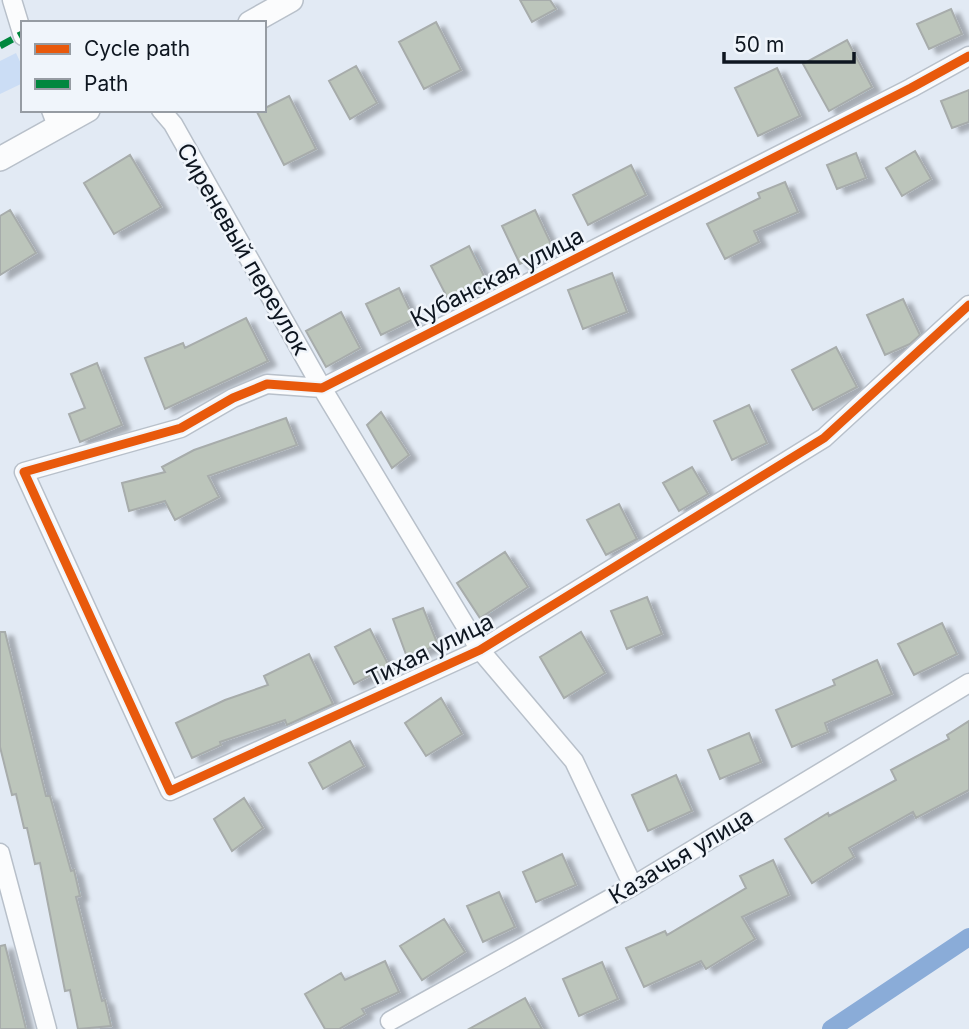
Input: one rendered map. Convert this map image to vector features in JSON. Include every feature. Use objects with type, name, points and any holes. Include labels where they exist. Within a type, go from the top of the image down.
[{"type":"main road","points":[[254,21],[291,0]]},
{"type":"main road","points":[[0,159],[54,118],[80,112]]},
{"type":"street","points":[[12,0],[21,29]]},
{"type":"street","name":"Кубанская улица","points":[[322,388],[969,56]]},
{"type":"street","name":"Сиреневый переулок","points":[[163,112],[173,124],[322,388],[480,650],[574,761],[633,886]]},
{"type":"street","name":"Тихая улица","points":[[322,388],[267,384],[233,398],[181,428],[62,464],[24,472],[170,791],[480,650],[824,438],[969,305]]},
{"type":"street","name":"Казачья улица","points":[[390,1021],[633,886],[969,683]]},
{"type":"street","points":[[0,853],[47,1029]]},
{"type":"shaded area","points":[[16,53],[21,64],[21,84],[0,94],[0,61]]},
{"type":"building","points":[[520,0],[550,0],[556,9],[532,22]]},
{"type":"building","points":[[951,9],[962,34],[929,49],[917,24]]},
{"type":"building","points":[[436,22],[461,70],[424,89],[399,42]]},
{"type":"building","points":[[847,40],[872,87],[829,111],[803,64]]},
{"type":"building","points":[[356,66],[377,103],[350,119],[329,81]]},
{"type":"building","points":[[777,68],[800,116],[758,136],[735,88]]},
{"type":"building","points":[[969,90],[969,122],[952,128],[941,101]]},
{"type":"building","points":[[289,96],[316,149],[284,165],[257,112],[266,112],[266,108]]},
{"type":"building","points":[[915,151],[931,179],[902,196],[886,168]]},
{"type":"building","points":[[856,153],[866,178],[837,189],[827,165]]},
{"type":"building","points":[[130,155],[161,207],[114,234],[84,183]]},
{"type":"building","points":[[631,165],[646,195],[588,225],[573,195]]},
{"type":"building","points":[[785,182],[798,212],[754,231],[759,242],[725,259],[707,224],[760,198],[758,193]]},
{"type":"building","points":[[10,210],[36,253],[0,275],[0,216]]},
{"type":"building","points":[[535,210],[553,248],[520,264],[502,226]]},
{"type":"building","points":[[469,246],[486,280],[448,299],[431,266]]},
{"type":"building","points":[[612,273],[627,312],[583,329],[568,290]]},
{"type":"building","points":[[399,288],[414,319],[381,335],[366,304]]},
{"type":"building","points":[[903,299],[920,335],[910,344],[885,355],[867,315]]},
{"type":"building","points":[[341,312],[360,348],[326,367],[306,331]]},
{"type":"building","points":[[246,318],[268,361],[165,409],[145,358],[183,343],[185,348]]},
{"type":"building","points":[[836,347],[857,387],[813,410],[792,370]]},
{"type":"building","points":[[97,363],[122,425],[80,442],[69,414],[85,408],[71,374]]},
{"type":"building","points":[[749,405],[767,443],[732,460],[714,421]]},
{"type":"building","points":[[381,412],[409,455],[392,468],[367,425]]},
{"type":"building","points":[[286,418],[297,445],[208,476],[219,497],[175,520],[165,501],[129,511],[122,483],[165,472],[162,467],[194,450]]},
{"type":"building","points":[[692,467],[708,494],[679,511],[663,483]]},
{"type":"building","points":[[619,504],[637,539],[606,555],[587,520]]},
{"type":"building","points":[[505,552],[528,587],[480,618],[457,583]]},
{"type":"building","points":[[647,597],[662,634],[627,649],[611,611]]},
{"type":"building","points":[[423,608],[438,645],[407,657],[393,619]]},
{"type":"building","points":[[942,623],[957,654],[914,675],[898,644]]},
{"type":"building","points":[[370,629],[389,666],[354,684],[335,647]]},
{"type":"building","points":[[0,632],[5,632],[46,796],[50,796],[71,871],[74,870],[80,896],[76,897],[102,1001],[105,1000],[111,1026],[78,1029],[70,990],[65,991],[40,863],[35,864],[27,828],[24,828],[16,794],[12,795],[0,747]]},
{"type":"building","points":[[581,632],[605,673],[564,698],[540,657]]},
{"type":"building","points":[[309,654],[333,704],[287,725],[285,720],[220,742],[221,745],[192,758],[176,723],[225,700],[268,685],[264,676]]},
{"type":"building","points":[[877,660],[892,694],[825,723],[828,732],[792,747],[776,710],[835,685],[833,680]]},
{"type":"building","points":[[441,698],[462,734],[426,756],[405,723]]},
{"type":"building","points":[[969,721],[969,790],[916,818],[913,812],[849,848],[854,857],[812,883],[785,839],[828,813],[829,816],[896,780],[891,770],[949,739],[947,735]]},
{"type":"building","points":[[749,733],[761,762],[720,779],[708,750]]},
{"type":"building","points":[[350,741],[364,766],[323,789],[309,763]]},
{"type":"building","points":[[676,775],[692,811],[648,831],[632,795]]},
{"type":"building","points":[[244,798],[263,828],[232,851],[214,819]]},
{"type":"building","points":[[562,854],[576,885],[536,902],[523,872]]},
{"type":"building","points":[[773,860],[789,895],[742,917],[755,939],[706,969],[701,961],[644,987],[626,948],[665,931],[667,935],[746,888],[740,876]]},
{"type":"building","points":[[499,892],[515,927],[483,942],[467,906]]},
{"type":"building","points":[[444,919],[465,952],[422,980],[400,946]]},
{"type":"building","points":[[5,945],[26,1029],[0,1029],[0,946]]},
{"type":"building","points":[[385,961],[399,992],[362,1009],[365,1014],[339,1029],[325,1029],[305,994],[341,973],[345,980]]},
{"type":"building","points":[[602,962],[618,999],[579,1016],[563,979]]},
{"type":"building","points":[[525,998],[542,1029],[469,1029]]},
{"type":"waterway","points":[[831,1029],[969,937]]},
{"type":"marked path","points":[[0,46],[21,35]]},
{"type":"cycle path","points":[[969,56],[322,388],[267,384],[233,398],[181,428],[24,472],[170,791],[480,650],[824,438],[969,305]]}]
